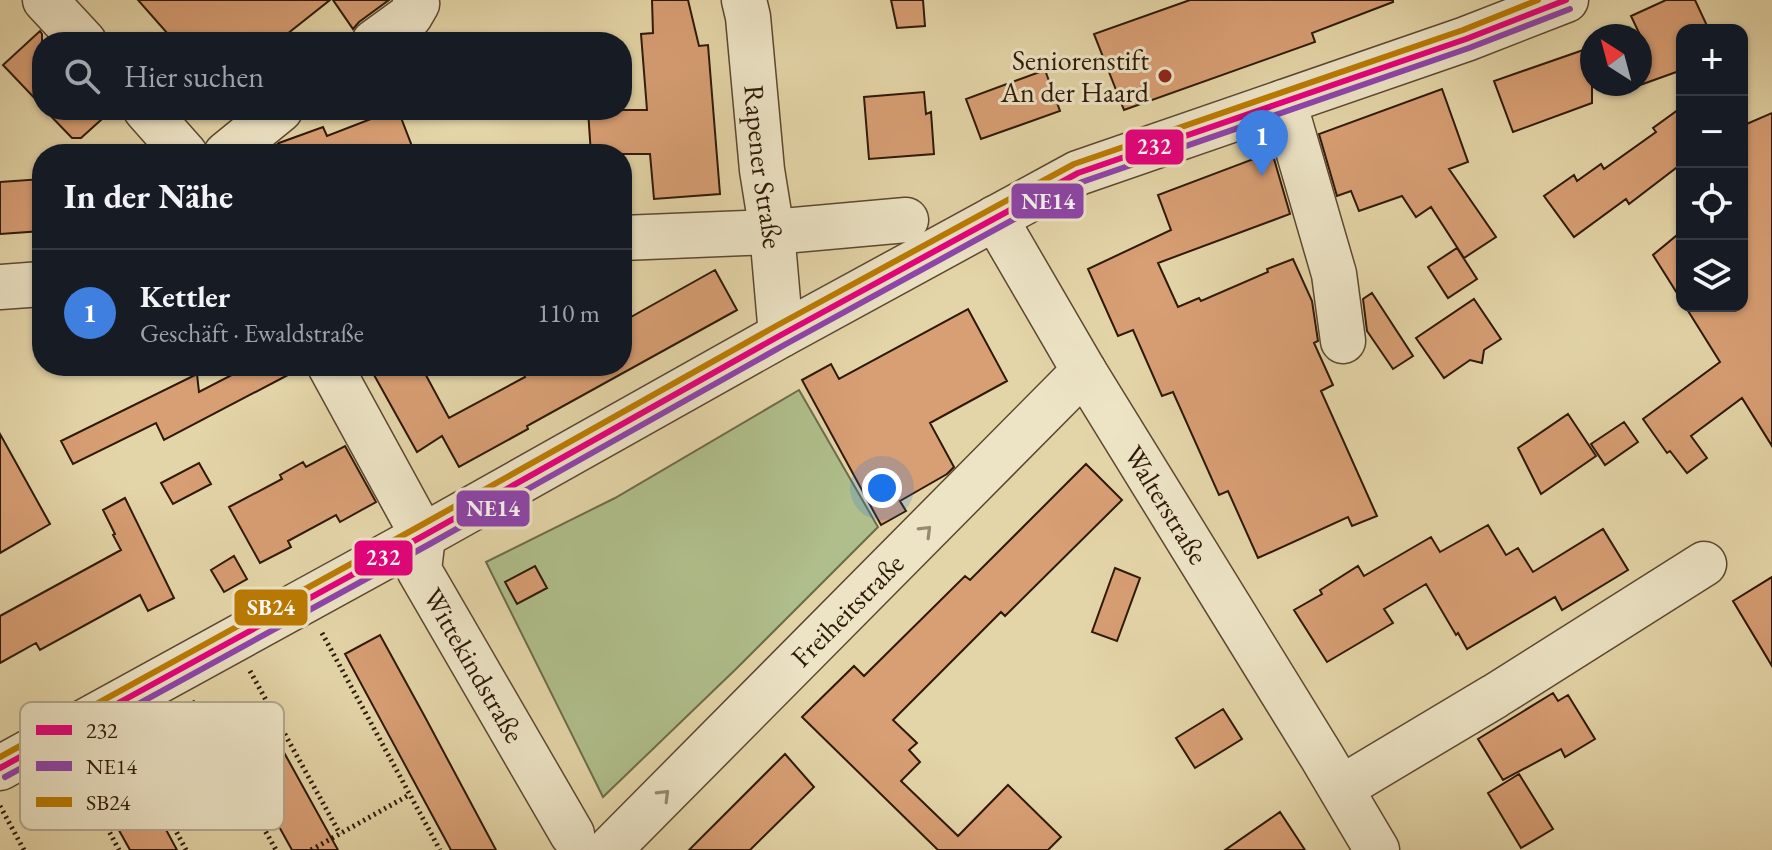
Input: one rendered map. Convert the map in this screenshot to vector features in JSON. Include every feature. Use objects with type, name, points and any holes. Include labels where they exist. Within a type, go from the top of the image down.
[{"type":"street","points":[[45,0],[75,32]]},
{"type":"street","points":[[388,32],[410,16],[417,4],[415,0]]},
{"type":"street","name":"Rapener Straße","points":[[744,0],[781,335]]},
{"type":"street","points":[[120,702],[1078,173],[1466,39],[1566,0]]},
{"type":"street","points":[[1284,102],[1334,274],[1343,341]]},
{"type":"street","points":[[155,120],[176,144]]},
{"type":"street","points":[[238,144],[268,120]]},
{"type":"street","name":"Walterstraße","points":[[995,218],[1084,371],[1377,850]]},
{"type":"street","points":[[632,238],[772,232],[906,220]]},
{"type":"street","points":[[0,287],[32,285]]},
{"type":"street","name":"Freiheitstraße","points":[[590,842],[1084,371]]},
{"type":"street","points":[[335,376],[423,536]]},
{"type":"street","name":"Wittekindstraße","points":[[423,536],[419,570],[590,842]]},
{"type":"street","points":[[1341,788],[1495,696],[1704,564]]},
{"type":"street","points":[[0,768],[20,757]]},
{"type":"path","points":[[319,626],[440,850]]},
{"type":"path","points":[[248,667],[267,702]]},
{"type":"path","points":[[284,732],[340,834]]},
{"type":"path","points":[[311,850],[409,795]]},
{"type":"path","points":[[0,806],[24,850]]},
{"type":"path","points":[[108,830],[119,850]]},
{"type":"path","points":[[175,830],[186,850]]},
{"type":"path","points":[[265,830],[276,850]]},
{"type":"green space","points":[[799,390],[878,527],[603,797],[486,562],[615,498]]},
{"type":"building","points":[[138,0],[330,0],[290,32],[166,32]]},
{"type":"building","points":[[333,0],[389,0],[353,29]]},
{"type":"building","points":[[652,0],[688,0],[699,46],[708,45],[720,194],[654,199],[650,154],[632,154],[632,144],[590,144],[589,120],[632,120],[632,110],[647,110],[641,34],[653,33]]},
{"type":"building","points":[[891,0],[923,0],[925,26],[897,28]]},
{"type":"building","name":"Seniorenstift An der Haard","points":[[1190,0],[1393,2],[1312,33],[1315,42],[1124,110],[1094,34]]},
{"type":"building","points":[[1666,0],[1695,0],[1706,24],[1676,24],[1676,72],[1652,81],[1652,24],[1635,24],[1631,16]]},
{"type":"building","points":[[32,38],[32,95],[3,65]]},
{"type":"building","points":[[1580,51],[1580,96],[1592,96],[1592,103],[1513,132],[1494,81]]},
{"type":"building","points":[[1045,70],[1060,111],[981,139],[966,99]]},
{"type":"building","points":[[1442,89],[1468,162],[1449,169],[1496,237],[1464,258],[1431,207],[1416,217],[1402,196],[1359,211],[1351,191],[1337,196],[1319,134]]},
{"type":"building","points":[[924,92],[926,114],[931,112],[934,154],[869,159],[864,97]]},
{"type":"building","points":[[1676,111],[1676,168],[1629,204],[1626,199],[1574,237],[1544,196],[1574,175],[1577,181],[1601,164],[1604,169],[1656,132],[1653,128]]},
{"type":"building","points":[[1772,113],[1772,446],[1742,398],[1691,436],[1707,458],[1687,473],[1670,451],[1667,453],[1643,419],[1720,362],[1689,312],[1748,312],[1748,123]]},
{"type":"building","points":[[55,120],[101,120],[81,138],[72,138]]},
{"type":"building","points":[[368,120],[402,120],[411,144],[278,144],[323,127],[327,136]]},
{"type":"building","points":[[1272,152],[1290,214],[1158,263],[1178,307],[1199,298],[1201,301],[1293,259],[1312,301],[1318,341],[1314,343],[1333,385],[1321,391],[1377,516],[1352,526],[1348,517],[1258,558],[1228,491],[1219,495],[1173,392],[1162,396],[1133,330],[1118,336],[1088,269],[1171,230],[1158,195]]},
{"type":"building","points":[[32,180],[32,232],[0,234],[0,182]]},
{"type":"building","points":[[1676,236],[1676,291],[1653,255]]},
{"type":"building","points":[[1457,248],[1477,279],[1448,298],[1428,267]]},
{"type":"building","points":[[715,270],[737,310],[632,368],[632,316]]},
{"type":"building","points":[[1372,293],[1413,356],[1393,369],[1367,331],[1363,299]]},
{"type":"building","points":[[1474,299],[1501,339],[1484,350],[1482,363],[1470,360],[1444,378],[1416,338]]},
{"type":"building","points":[[968,309],[1007,381],[930,423],[954,467],[900,501],[906,511],[881,525],[802,380],[831,364],[839,379]]},
{"type":"building","points":[[193,376],[197,376],[199,392],[230,376],[286,376],[164,440],[156,423],[73,464],[61,441]]},
{"type":"building","points":[[375,376],[426,376],[449,418],[525,377],[618,376],[459,467],[442,436],[417,452]]},
{"type":"building","points":[[1568,414],[1596,456],[1541,494],[1518,448]]},
{"type":"building","points":[[1624,422],[1638,442],[1605,465],[1591,444]]},
{"type":"building","points":[[0,434],[50,524],[0,553]]},
{"type":"building","points":[[345,446],[376,502],[340,522],[336,515],[288,541],[291,547],[260,563],[229,507],[282,479],[280,475],[303,462],[306,467]]},
{"type":"building","points":[[199,463],[211,484],[173,504],[161,483]]},
{"type":"building","points":[[1086,464],[1122,500],[1005,616],[1001,612],[893,720],[917,743],[909,750],[920,762],[901,781],[958,836],[1008,785],[1061,837],[1048,850],[938,850],[802,717],[854,666],[864,676],[965,576],[970,580]]},
{"type":"building","points":[[125,498],[174,598],[148,611],[140,595],[40,650],[36,643],[0,663],[0,616],[121,550],[103,510]]},
{"type":"building","points":[[1488,525],[1506,555],[1518,548],[1533,572],[1603,529],[1628,570],[1562,610],[1555,597],[1467,649],[1426,584],[1384,609],[1393,623],[1327,662],[1294,610],[1322,594],[1320,590],[1358,566],[1364,576],[1431,537],[1440,552]]},
{"type":"building","points":[[234,556],[247,579],[224,592],[211,570]]},
{"type":"building","points":[[535,566],[547,588],[517,604],[505,582]]},
{"type":"building","points":[[1115,568],[1140,578],[1117,641],[1092,632]]},
{"type":"building","points":[[1772,577],[1772,666],[1733,601]]},
{"type":"building","points":[[380,635],[496,850],[451,850],[345,654]]},
{"type":"building","points":[[1553,693],[1558,701],[1568,695],[1595,739],[1565,757],[1561,749],[1503,780],[1478,739]]},
{"type":"building","points":[[1223,709],[1242,739],[1195,768],[1176,738]]},
{"type":"building","points":[[284,752],[338,850],[292,850],[281,830],[284,830]]},
{"type":"building","points":[[785,754],[814,787],[750,850],[689,850]]},
{"type":"building","points":[[1519,774],[1553,829],[1521,848],[1488,793]]},
{"type":"building","points":[[1280,812],[1305,850],[1225,850]]},
{"type":"building","points":[[119,830],[166,830],[177,850],[130,850]]},
{"type":"transit line","name":"SB24","points":[[100,702],[1074,164],[1463,30],[1538,0]]},
{"type":"transit line","name":"232","points":[[120,702],[1078,173],[1466,39],[1566,0]]},
{"type":"transit line","name":"NE14","points":[[142,702],[1082,182],[1469,48],[1570,9]]},
{"type":"transit line","name":"SB24","points":[[0,757],[20,746]]},
{"type":"transit line","name":"232","points":[[0,768],[20,757]]},
{"type":"transit line","name":"NE14","points":[[5,777],[20,769]]},
{"type":"place","name":"Seniorenstift An der Haard","points":[[1165,76]]},
{"type":"place","name":"Kettler","points":[[1262,176]]}]
